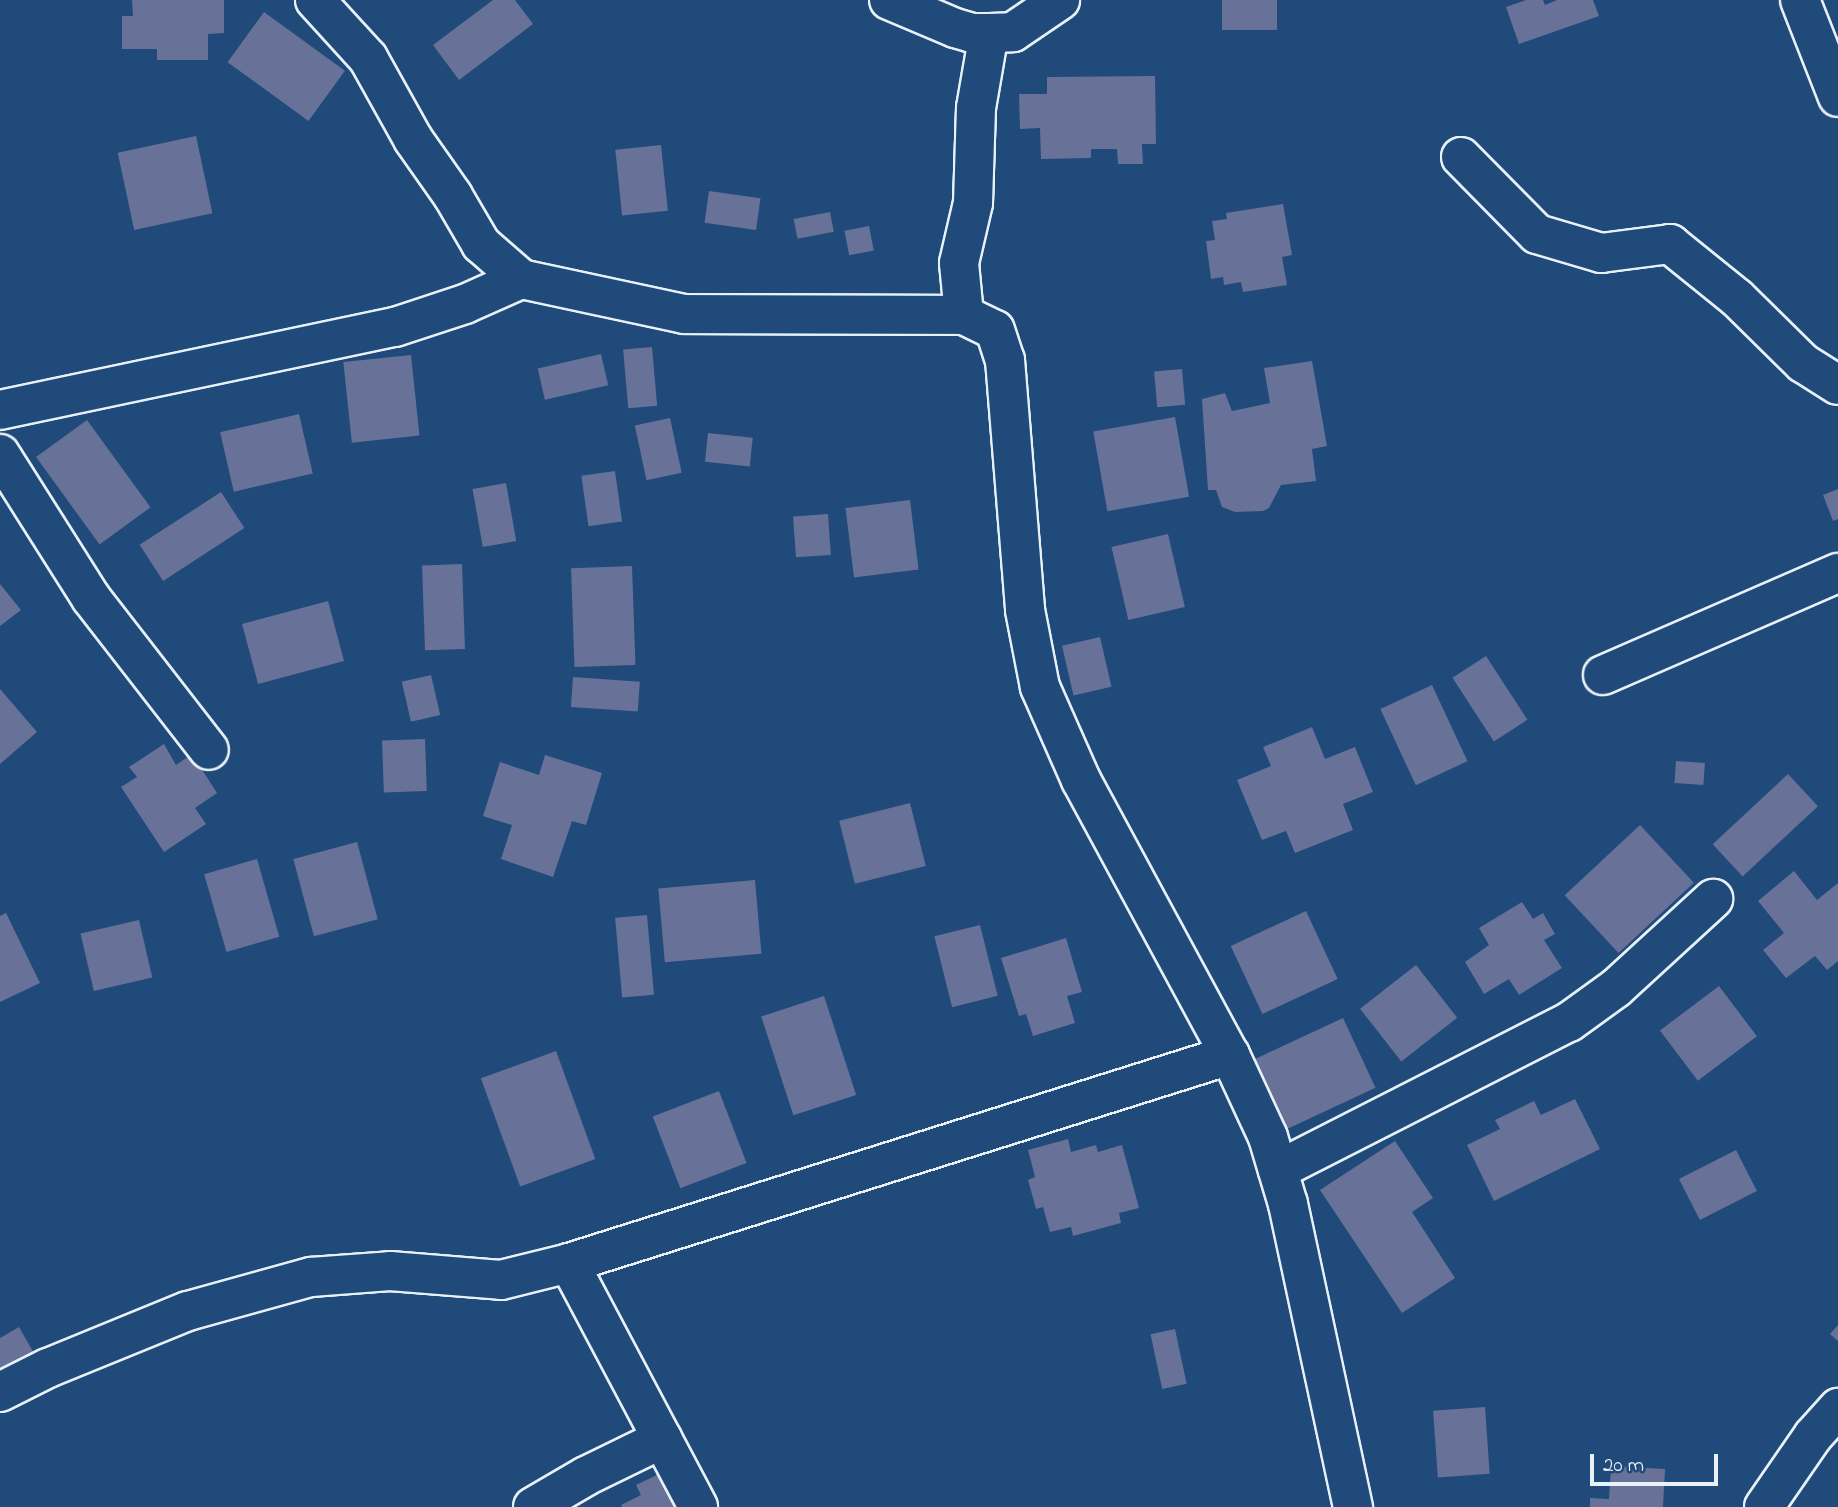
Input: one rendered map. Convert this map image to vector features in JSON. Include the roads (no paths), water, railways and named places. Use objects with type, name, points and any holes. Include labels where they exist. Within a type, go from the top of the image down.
[{"type":"street","points":[[315,0],[368,58],[413,139],[453,196],[481,244],[521,279],[684,314],[964,315],[995,330],[1005,360],[1025,610],[1040,687],[1081,780],[1230,1055],[1268,1137],[1289,1204],[1353,1507]]},
{"type":"street","points":[[889,0],[972,33],[1013,32],[1060,0]]},
{"type":"street","points":[[1800,0],[1838,97]]},
{"type":"street","points":[[964,315],[960,263],[973,203],[976,108],[989,33]]},
{"type":"street","points":[[1461,157],[1537,234],[1601,253],[1670,244],[1737,298],[1803,363],[1838,385]]},
{"type":"street","points":[[0,410],[395,327],[465,304],[521,279]]},
{"type":"street","points":[[0,454],[91,598],[209,750]]},
{"type":"street","points":[[1603,676],[1838,573]]},
{"type":"street","points":[[1278,1170],[1569,1021],[1616,988],[1713,899]]},
{"type":"street","points":[[0,1392],[48,1368],[187,1311],[311,1277],[390,1271],[501,1280],[569,1263],[1230,1055]]},
{"type":"street","points":[[569,1263],[698,1507]]},
{"type":"street","points":[[1765,1507],[1813,1436],[1838,1408]]},
{"type":"street","points":[[533,1507],[586,1476],[662,1439]]}]
